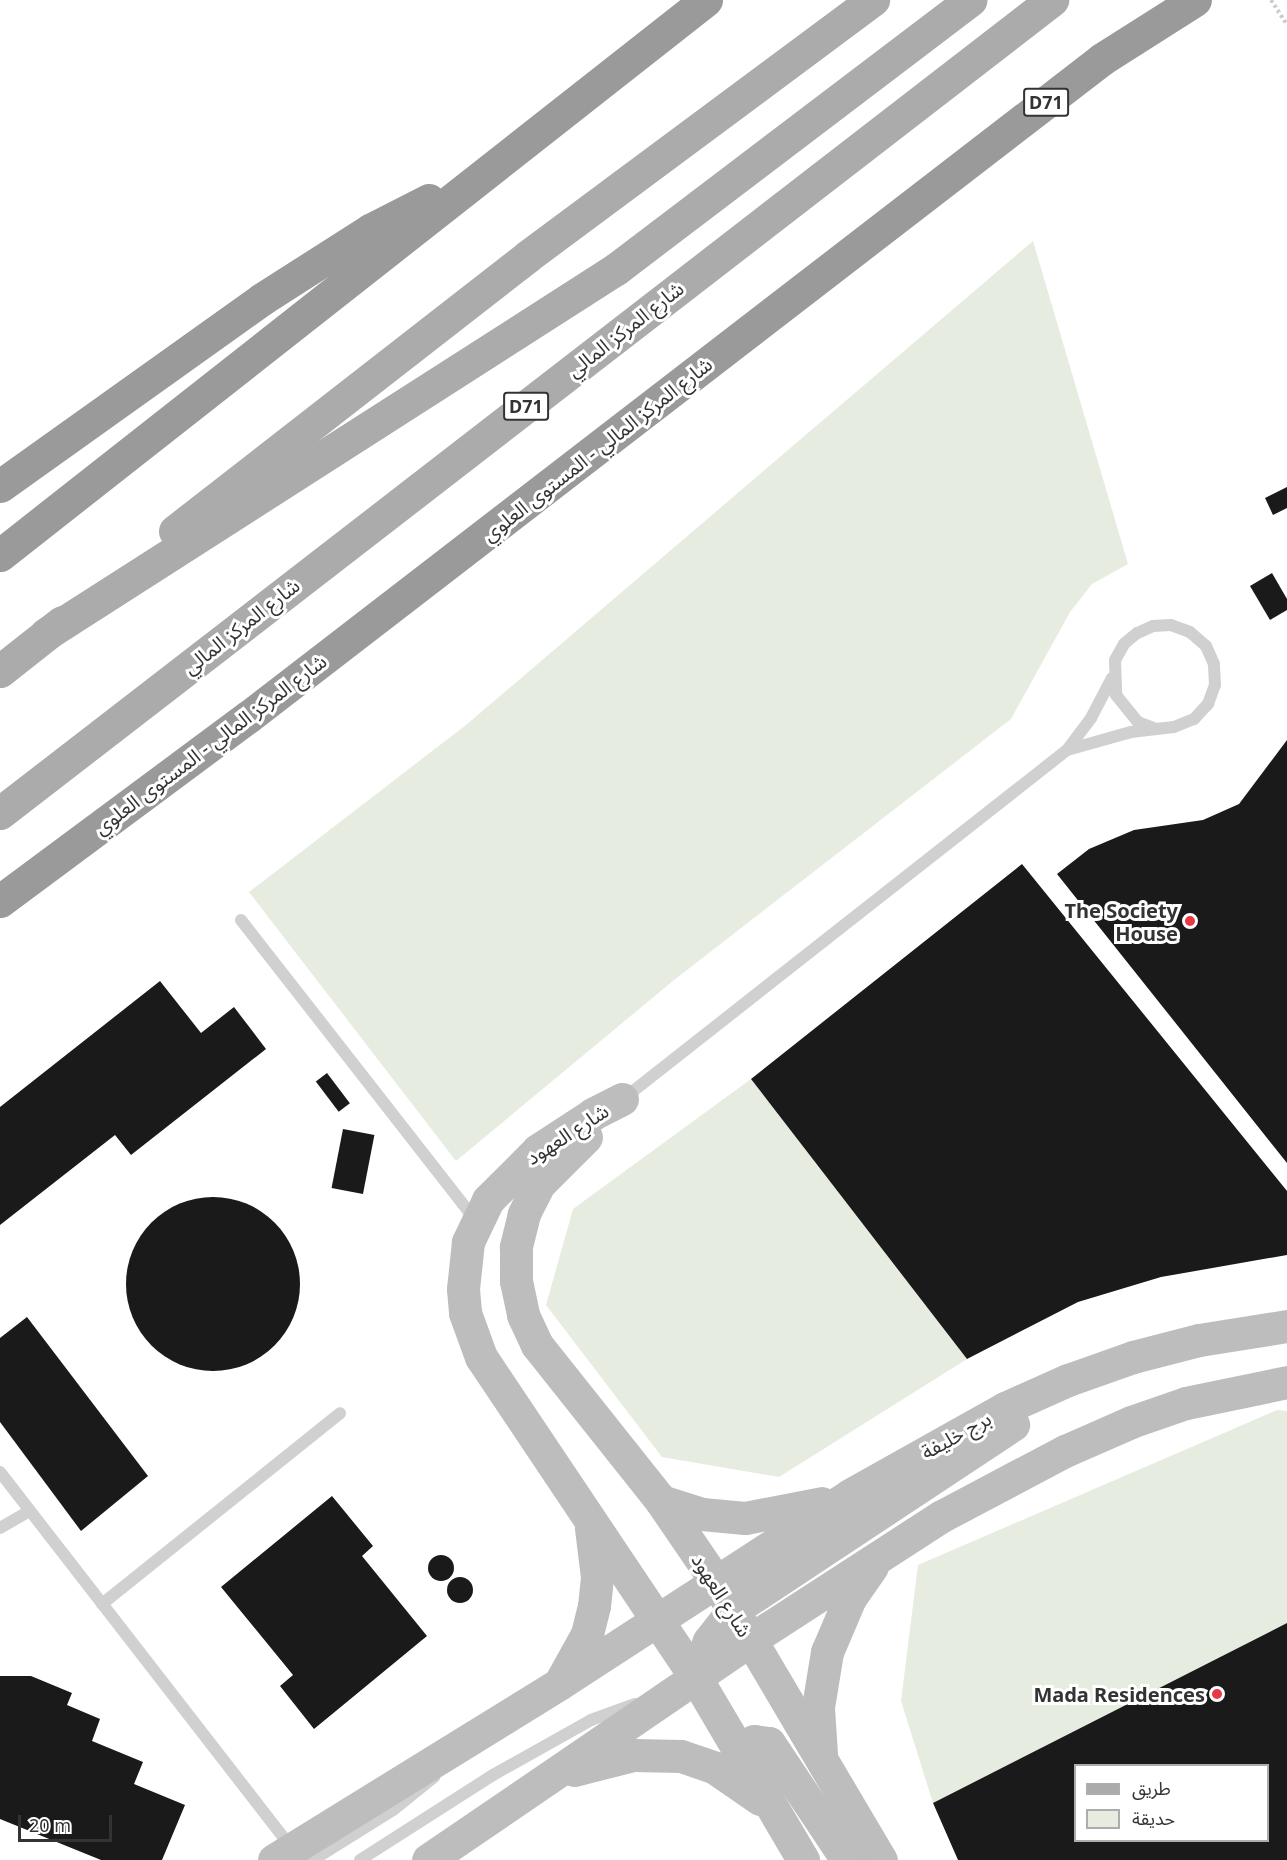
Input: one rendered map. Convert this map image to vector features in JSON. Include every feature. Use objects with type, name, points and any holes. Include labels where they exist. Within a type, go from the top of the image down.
[{"type":"highway","points":[[0,555],[706,0]]},
{"type":"highway","points":[[1102,59],[1173,0]]},
{"type":"highway","name":"شارع المركز المالي - المستوى العلوي","points":[[0,901],[248,717],[1102,59],[1195,0]]},
{"type":"highway","points":[[0,486],[316,263],[370,230],[485,174]]},
{"type":"main road","points":[[0,671],[282,444],[873,0]]},
{"type":"main road","points":[[46,634],[616,268],[970,0]]},
{"type":"main road","name":"شارع المركز المالي","points":[[0,813],[1052,0]]},
{"type":"street","name":"شارع العهود","points":[[622,1099],[565,1131],[520,1166],[488,1200],[476,1220],[464,1266],[463,1289],[471,1336],[494,1377],[696,1678],[742,1760],[803,1860]]},
{"type":"street","name":"شارع العهود","points":[[622,1099],[539,1184],[524,1214],[516,1247],[516,1281],[523,1314],[537,1345],[661,1502],[725,1596],[880,1860]]},
{"type":"street","name":"برج خليفة","points":[[293,1856],[470,1739],[658,1620],[725,1596],[850,1495],[1005,1408],[1068,1380],[1199,1340],[1287,1326]]},
{"type":"street","points":[[696,1678],[725,1596],[1006,1430],[1068,1380]]},
{"type":"street","points":[[428,1860],[750,1640],[886,1551],[1001,1484],[1131,1422],[1186,1403],[1287,1382]]},
{"type":"street","points":[[661,1502],[702,1514],[745,1518],[788,1512],[850,1495]]},
{"type":"street","points":[[559,1684],[583,1642],[594,1606],[597,1577],[590,1521]]},
{"type":"street","points":[[822,1762],[818,1707],[827,1652],[850,1598],[886,1551]]},
{"type":"street","points":[[742,1760],[747,1745],[754,1741],[769,1743],[847,1860]]},
{"type":"street","points":[[549,1777],[633,1755],[681,1756],[714,1768],[772,1808]]},
{"type":"lane","points":[[622,1099],[1067,750],[1091,718],[1112,678],[1115,660],[1124,644],[1153,626],[1171,625],[1190,632],[1206,646],[1215,674],[1208,704],[1194,719],[1174,727],[1154,728],[1067,750]]},
{"type":"lane","points":[[1112,678],[1116,695],[1124,710],[1138,722],[1154,728]]},
{"type":"lane","points":[[241,920],[476,1220]]},
{"type":"lane","points":[[102,1604],[340,1413]]},
{"type":"lane","points":[[0,1472],[293,1856]]},
{"type":"lane","points":[[0,1528],[29,1511]]},
{"type":"lane","points":[[360,1860],[493,1775],[609,1712],[663,1700]]},
{"type":"path","points":[[1271,0],[1287,25]]},
{"type":"green space","points":[[1033,241],[1128,564],[1092,584],[1070,612],[1011,719],[674,980],[456,1161],[249,892],[466,725]]},
{"type":"green space","points":[[751,1079],[967,1359],[779,1477],[662,1457],[546,1305],[573,1209]]},
{"type":"green space","points":[[1277,1410],[1287,1411],[1287,1623],[933,1803],[901,1701],[918,1565]]},
{"type":"building","points":[[1287,487],[1287,508],[1273,515],[1265,498]]},
{"type":"building","points":[[1272,573],[1287,599],[1287,610],[1270,620],[1250,586]]},
{"type":"building","name":"The Society House","points":[[1287,740],[1287,1163],[1057,874],[1089,849],[1134,830],[1203,820],[1239,804]]},
{"type":"building","points":[[1022,864],[1287,1191],[1287,1255],[1161,1277],[1078,1302],[967,1359],[751,1079]]},
{"type":"building","points":[[160,981],[201,1033],[234,1007],[266,1049],[131,1155],[115,1135],[0,1225],[0,1107]]},
{"type":"building","points":[[327,1073],[350,1103],[339,1112],[316,1081]]},
{"type":"building","points":[[343,1129],[374,1135],[363,1194],[332,1188]]},
{"type":"building","points":[[213,1197],[230,1198],[246,1203],[275,1222],[294,1251],[299,1267],[299,1301],[294,1317],[275,1346],[246,1365],[230,1370],[213,1371],[196,1370],[180,1365],[151,1346],[132,1317],[127,1301],[126,1284],[127,1267],[132,1251],[151,1222],[180,1203],[196,1198]]},
{"type":"building","points":[[27,1317],[148,1476],[81,1531],[0,1422],[0,1338]]},
{"type":"building","points":[[332,1496],[373,1546],[362,1556],[427,1636],[314,1729],[280,1686],[293,1675],[221,1587]]},
{"type":"building","points":[[441,1555],[450,1559],[454,1568],[450,1577],[441,1581],[432,1577],[428,1568],[432,1559]]},
{"type":"building","points":[[460,1577],[469,1581],[473,1590],[469,1599],[460,1603],[451,1599],[447,1590],[451,1581]]},
{"type":"building","name":"Mada Residences","points":[[1287,1623],[1287,1860],[958,1860],[933,1803]]},
{"type":"building","points":[[0,1676],[31,1676],[72,1693],[67,1705],[100,1719],[92,1741],[143,1762],[134,1784],[185,1805],[162,1860],[101,1860],[0,1819]]},
{"type":"place","name":"The Society House","points":[[1190,921]]},
{"type":"place","name":"Mada Residences","points":[[1217,1694]]}]
